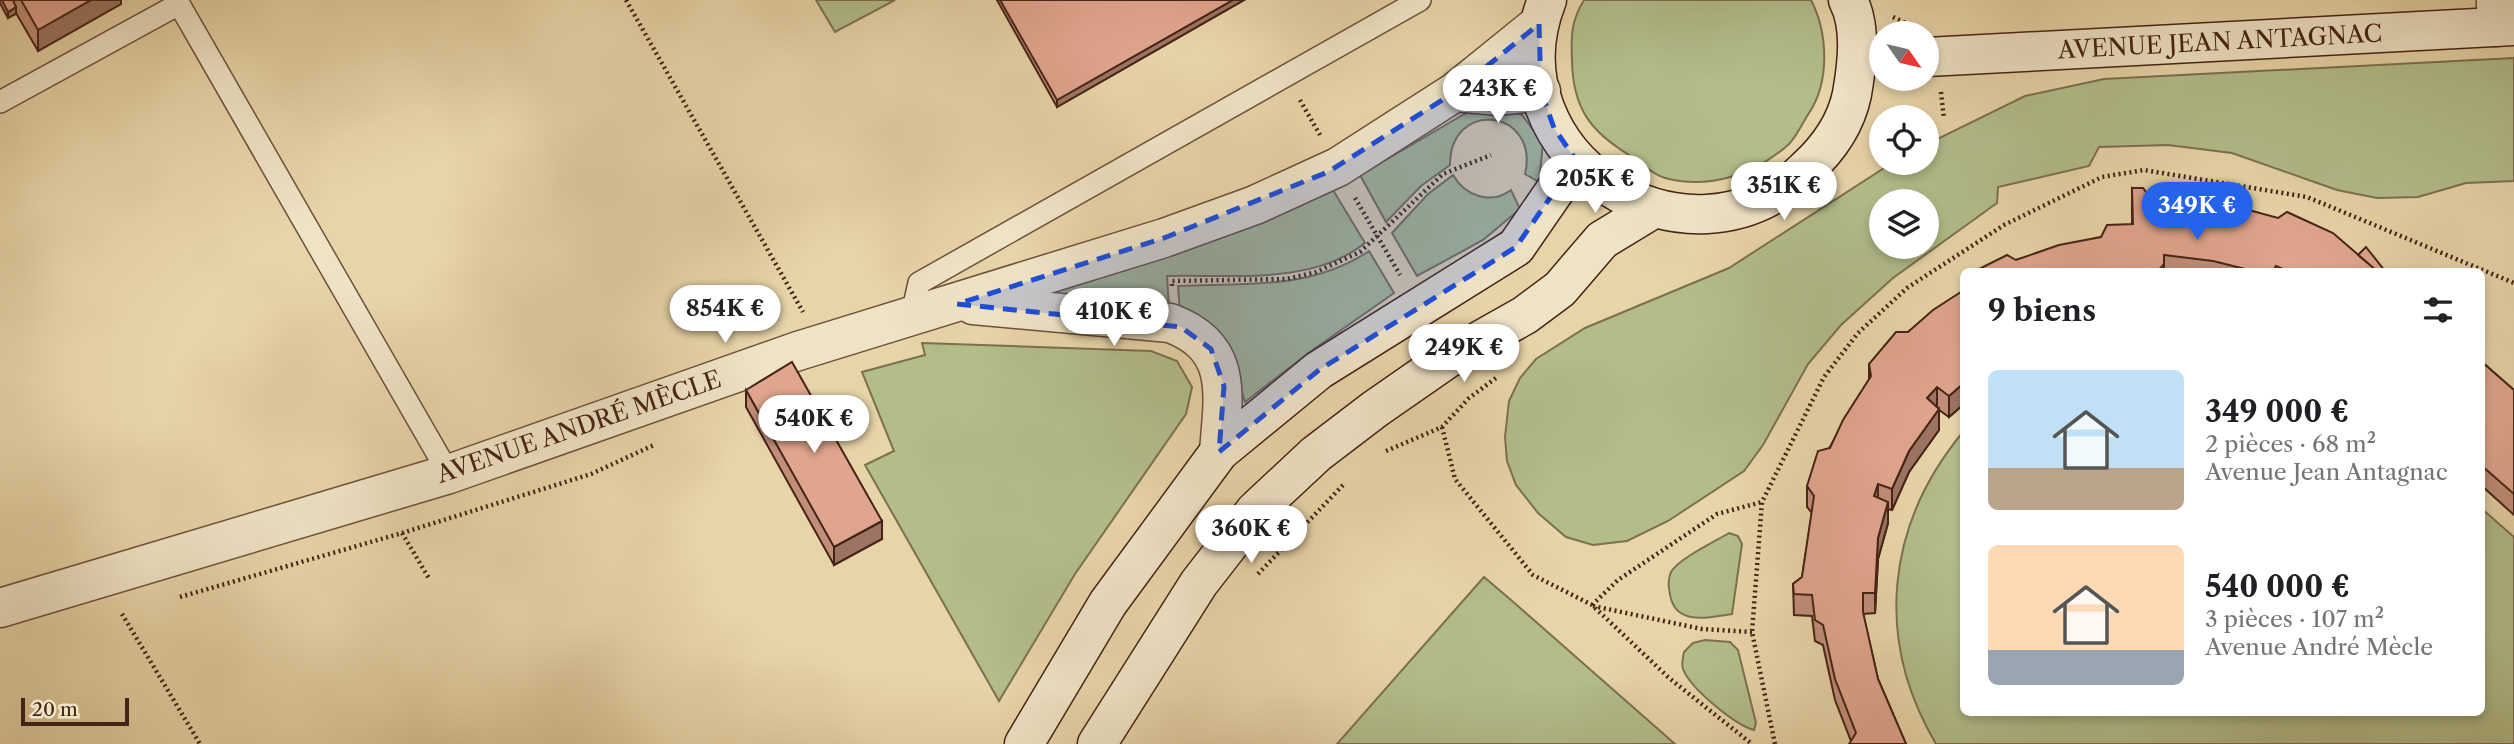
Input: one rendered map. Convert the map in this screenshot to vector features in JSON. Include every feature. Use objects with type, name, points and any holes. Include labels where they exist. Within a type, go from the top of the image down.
[{"type":"main road","points":[[1848,0],[1869,57]]},
{"type":"main road","name":"AVENUE ANDRÉ MÈCLE","points":[[0,608],[449,474],[822,343],[915,299],[957,304],[1164,238],[1255,205],[1338,167],[1455,92],[1543,12]]},
{"type":"main road","points":[[1543,12],[1536,57],[1541,90],[1554,128],[1576,160],[1611,190],[1653,209],[1700,215],[1748,207],[1791,185],[1826,150],[1849,108],[1869,62]]},
{"type":"main road","name":"AVENUE JEAN ANTAGNAC","points":[[1939,56],[2502,18]]},
{"type":"main road","points":[[1455,92],[1499,96],[1541,90]]},
{"type":"main road","points":[[1024,744],[1108,603],[1219,452],[1319,370],[1516,247],[1576,160]]},
{"type":"main road","points":[[1097,744],[1199,583],[1255,511],[1316,454],[1447,359],[1525,315],[1560,289],[1602,240],[1653,209]]},
{"type":"main road","points":[[957,304],[1170,323],[1181,327],[1211,349],[1224,386],[1219,452]]},
{"type":"lane","points":[[915,299],[1286,76],[1420,0]]},
{"type":"lane","points":[[0,102],[179,4],[449,474]]},
{"type":"path","points":[[626,0],[822,343]]},
{"type":"path","points":[[1286,76],[1419,309]]},
{"type":"path","points":[[1775,744],[1752,632],[1762,502],[1824,377],[1858,333],[1907,288],[2004,225],[2102,177],[2144,170],[2307,197],[2476,268]]},
{"type":"path","points":[[2485,272],[2514,284]]},
{"type":"path","points":[[1447,359],[1469,398]]},
{"type":"path","points":[[1380,454],[1441,427],[1469,398],[1503,373]]},
{"type":"path","points":[[1441,427],[1455,480],[1533,575],[1592,605],[1702,629],[1752,632]]},
{"type":"path","points":[[1251,581],[1349,478]]},
{"type":"path","points":[[1592,605],[1618,580],[1717,514],[1762,502]]},
{"type":"path","points":[[402,533],[430,580]]},
{"type":"path","points":[[1592,605],[1669,678],[1752,744]]},
{"type":"path","points":[[122,614],[200,744]]},
{"type":"highlighted area","points":[[1539,24],[1541,91],[1554,128],[1576,160],[1516,247],[1319,370],[1219,452],[1224,386],[1211,349],[1181,327],[957,304],[1164,238],[1328,172],[1455,92]]},
{"type":"green space","points":[[816,0],[895,0],[835,32]]},
{"type":"green space","points":[[1584,0],[1811,0],[1821,27],[1824,57],[1821,86],[1816,100],[1789,144],[1762,164],[1731,177],[1698,182],[1660,176],[1604,137],[1586,117],[1580,105],[1573,78],[1572,44],[1574,22]]},
{"type":"green space","points":[[2514,58],[2514,181],[2466,183],[2418,197],[2377,198],[2337,190],[2232,153],[2168,145],[2099,147],[2089,166],[1998,187],[1997,203],[1939,245],[1939,189],[1869,189],[1869,259],[1919,259],[1893,278],[1841,325],[1808,364],[1763,445],[1744,471],[1668,521],[1627,541],[1593,545],[1566,537],[1538,513],[1516,485],[1507,461],[1505,437],[1509,401],[1520,378],[1536,359],[1585,328],[1729,268],[1873,175],[1939,175],[1939,138],[2025,96],[2104,79]]},
{"type":"green space","points":[[1507,107],[1522,115],[1543,143],[1539,182],[1525,174],[1526,152],[1520,136],[1508,125],[1493,120],[1478,121],[1464,129],[1454,143],[1450,165],[1421,186],[1386,222],[1360,175],[1473,109]]},
{"type":"green space","points":[[1453,175],[1464,188],[1479,196],[1495,197],[1511,190],[1520,209],[1483,240],[1417,276],[1392,233],[1428,194]]},
{"type":"green space","points":[[1333,190],[1365,243],[1344,257],[1320,266],[1270,275],[1167,276],[1169,309],[1050,293],[1263,222]]},
{"type":"green space","points":[[1369,251],[1394,293],[1307,354],[1245,402],[1238,378],[1180,311],[1178,286],[1253,284],[1301,278],[1347,264]]},
{"type":"green space","points":[[922,343],[1151,351],[1177,361],[1192,387],[1186,414],[1075,574],[999,701],[865,465],[894,451],[862,372],[925,355]]},
{"type":"green space","points":[[1960,436],[1960,716],[2485,716],[2485,512],[2514,537],[2514,744],[1936,744],[1916,704],[1903,664],[1897,624],[1897,583],[1904,544],[1918,505],[1937,468]]},
{"type":"green space","points":[[1729,533],[1738,536],[1742,544],[1732,614],[1697,618],[1681,613],[1671,599],[1671,572],[1689,556]]},
{"type":"green space","points":[[1484,577],[1511,600],[1675,744],[1337,744]]},
{"type":"green space","points":[[1705,640],[1730,642],[1738,650],[1756,723],[1754,730],[1714,705],[1687,677],[1682,667],[1684,652],[1693,643]]},
{"type":"building","points":[[2,0],[13,0],[16,7],[8,12]]},
{"type":"building","points":[[21,0],[91,0],[38,30]]},
{"type":"building","points":[[1000,0],[1233,0],[1057,100]]},
{"type":"building","points":[[2132,188],[2143,188],[2150,197],[2234,206],[2278,218],[2287,212],[2333,233],[2374,268],[2241,268],[2213,261],[2164,255],[2164,264],[2161,268],[1981,268],[2007,255],[2016,260],[2059,245],[2101,237],[2107,225],[2133,224]]},
{"type":"building","points":[[2366,247],[2383,268],[2373,268],[2358,255]]},
{"type":"building","points":[[1960,293],[1960,386],[1949,396],[1937,387],[1927,398],[1939,409],[1909,451],[1892,489],[1878,484],[1874,496],[1888,502],[1878,538],[1875,593],[1863,593],[1863,612],[1878,679],[1906,744],[1849,744],[1856,733],[1835,679],[1823,625],[1815,620],[1812,595],[1794,594],[1793,584],[1802,577],[1814,496],[1807,486],[1818,451],[1830,448],[1843,420],[1871,376],[1869,364],[1896,332],[1908,332],[1933,310]]},
{"type":"building","points":[[792,362],[882,521],[834,547],[746,390]]},
{"type":"building","points":[[2485,365],[2514,390],[2514,494],[2485,469]]}]
